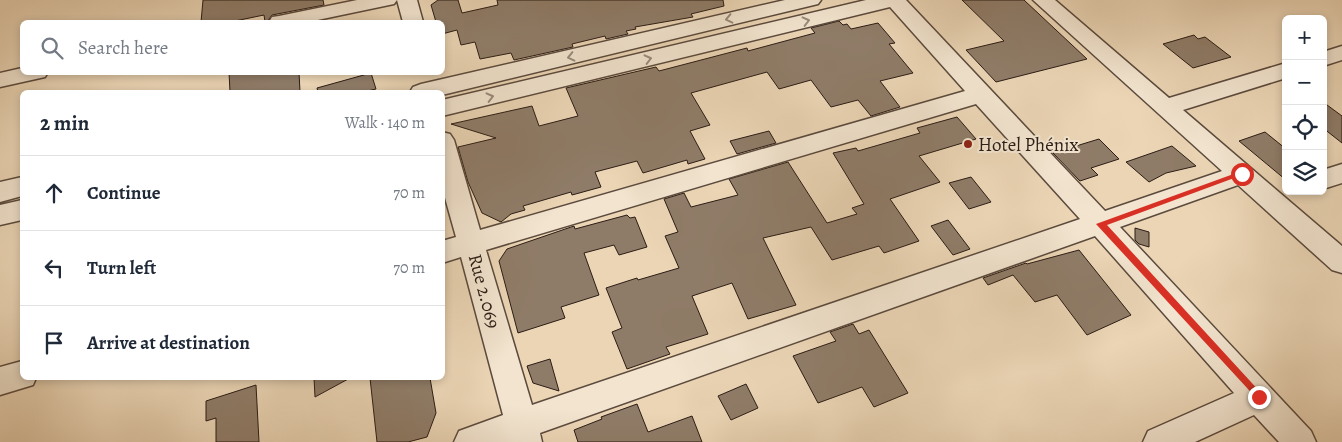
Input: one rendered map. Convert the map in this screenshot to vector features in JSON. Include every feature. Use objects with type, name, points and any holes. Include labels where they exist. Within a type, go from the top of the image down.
[{"type":"street","points":[[288,20],[387,0]]},
{"type":"street","points":[[407,0],[412,20]]},
{"type":"street","points":[[434,90],[811,0]]},
{"type":"street","points":[[435,90],[893,0],[982,94],[1300,442]]},
{"type":"street","points":[[1043,0],[1242,174],[1280,195],[1342,262]]},
{"type":"street","points":[[1327,58],[1342,53]]},
{"type":"street","points":[[1165,107],[1282,71]]},
{"type":"street","points":[[0,80],[24,75]]},
{"type":"street","points":[[445,251],[982,94]]},
{"type":"street","name":"Rue 2.069","points":[[445,150],[524,433]]},
{"type":"street","points":[[1327,179],[1342,173]]},
{"type":"street","points":[[470,442],[524,433],[1242,174]]},
{"type":"street","points":[[0,192],[20,187]]},
{"type":"street","points":[[0,215],[20,210]]},
{"type":"street","points":[[0,381],[20,376]]},
{"type":"street","points":[[1159,442],[1259,397]]},
{"type":"building","points":[[203,0],[323,0],[324,5],[272,15],[268,20],[265,20],[264,15],[240,20],[201,20]]},
{"type":"building","points":[[438,0],[458,0],[462,13],[498,5],[497,0],[723,0],[724,6],[691,14],[693,17],[635,27],[636,29],[626,31],[628,34],[606,39],[605,36],[572,44],[573,47],[514,60],[511,53],[480,59],[475,42],[461,45],[457,30],[445,33],[445,20],[435,20],[431,5]]},
{"type":"building","points":[[962,0],[1024,0],[1087,59],[996,82],[966,50],[1004,41]]},
{"type":"building","points":[[839,21],[843,25],[847,24],[851,29],[878,23],[895,43],[889,44],[913,73],[880,81],[900,107],[871,116],[858,100],[831,107],[811,80],[779,89],[767,72],[691,93],[710,125],[690,131],[705,159],[688,164],[687,160],[643,173],[637,161],[595,172],[601,187],[572,195],[571,192],[523,206],[525,210],[511,214],[501,222],[482,213],[468,182],[458,147],[496,138],[451,124],[532,106],[539,126],[578,116],[566,88],[656,67],[659,71],[747,48],[748,51],[815,33],[811,28]]},
{"type":"building","points":[[1194,35],[1198,39],[1205,37],[1231,57],[1193,68],[1163,44]]},
{"type":"building","points":[[229,75],[299,75],[300,90],[230,90]]},
{"type":"building","points":[[364,75],[372,75],[376,89],[318,90],[317,88]]},
{"type":"building","points":[[1327,105],[1342,116],[1342,143],[1327,131]]},
{"type":"building","points":[[957,117],[976,139],[919,156],[940,182],[890,199],[919,241],[884,253],[879,246],[832,260],[811,227],[763,238],[796,305],[748,319],[732,283],[692,296],[708,334],[666,347],[670,354],[627,369],[612,332],[622,328],[606,288],[679,268],[665,236],[678,232],[664,199],[684,193],[691,207],[738,195],[729,179],[788,162],[827,223],[857,214],[852,208],[864,204],[833,153],[856,148],[858,151],[920,133],[917,128]]},
{"type":"building","points":[[769,131],[776,143],[737,154],[730,141]]},
{"type":"building","points":[[1265,132],[1282,146],[1282,177],[1239,141]]},
{"type":"building","points":[[1099,139],[1119,159],[1091,168],[1098,175],[1080,181],[1053,153]]},
{"type":"building","points":[[1172,146],[1196,166],[1166,173],[1149,182],[1126,162]]},
{"type":"building","points":[[971,177],[991,202],[969,209],[949,183]]},
{"type":"building","points":[[627,215],[630,218],[635,217],[647,247],[619,255],[614,245],[584,253],[599,295],[561,307],[565,318],[518,333],[499,261],[507,249],[574,226],[575,229]]},
{"type":"building","points":[[948,220],[970,249],[953,255],[931,226]]},
{"type":"building","points":[[1135,228],[1149,232],[1149,247],[1139,244],[1135,240]]},
{"type":"building","points":[[1079,250],[1131,315],[1087,335],[1057,295],[1035,302],[1013,275],[988,285],[983,278],[1026,263]]},
{"type":"building","points":[[853,324],[859,334],[869,330],[908,393],[874,407],[862,387],[818,403],[793,356],[836,341],[830,332]]},
{"type":"building","points":[[550,359],[559,391],[533,383],[527,366]]},
{"type":"building","points":[[314,380],[346,380],[315,397]]},
{"type":"building","points":[[370,380],[430,380],[436,413],[427,437],[408,442],[377,442]]},
{"type":"building","points":[[746,384],[758,408],[731,420],[718,396]]},
{"type":"building","points":[[256,385],[259,442],[216,442],[216,418],[206,421],[206,401]]},
{"type":"building","points":[[637,404],[648,432],[692,416],[702,442],[578,442],[574,430],[602,419],[601,417]]},
{"type":"place","name":"Hotel Phénix","points":[[968,144]]},
{"type":"route","points":[[1242,174],[1100,224],[1259,397]]}]
